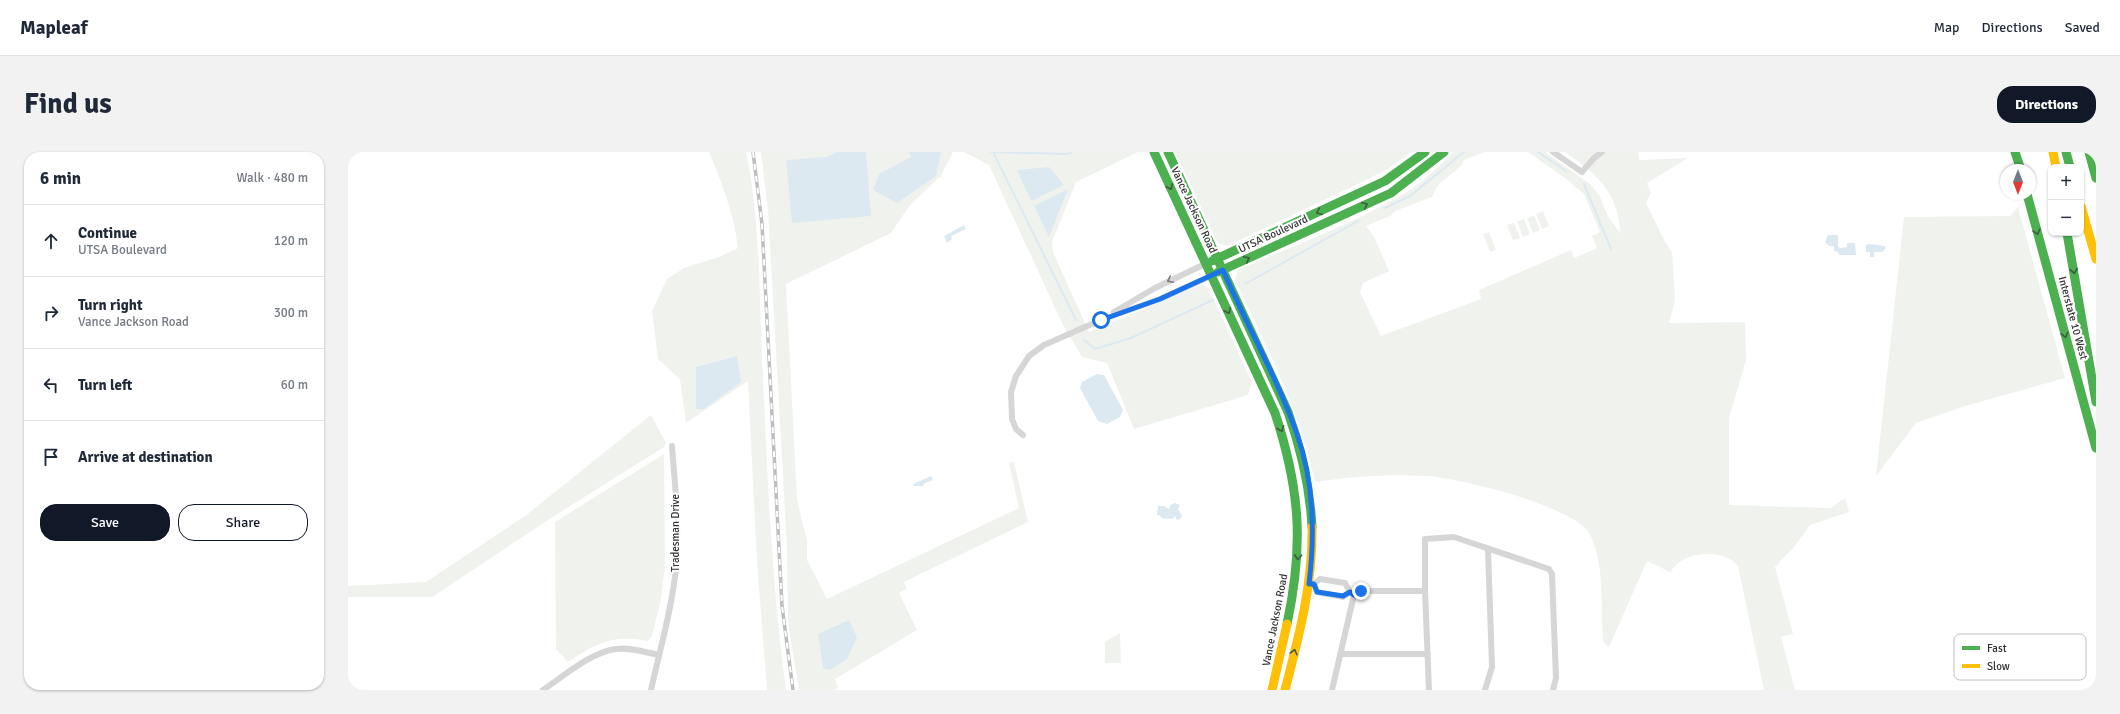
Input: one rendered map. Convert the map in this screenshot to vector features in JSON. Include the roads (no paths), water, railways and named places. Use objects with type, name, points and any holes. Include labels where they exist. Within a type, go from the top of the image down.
[{"type":"main road","name":"Vance Jackson Road","points":[[1154,152],[1275,413],[1285,440],[1297,493],[1299,526],[1297,570],[1290,616],[1272,690]]},
{"type":"main road","name":"Vance Jackson Road","points":[[1168,152],[1297,435],[1310,491],[1312,525],[1312,584],[1285,690]]},
{"type":"main road","name":"UTSA Boulevard","points":[[1205,264],[1385,181],[1425,152]]},
{"type":"main road","name":"UTSA Boulevard","points":[[1211,276],[1391,192],[1423,170],[1444,152]]},
{"type":"main road","points":[[2015,152],[2019,164]]},
{"type":"main road","points":[[2053,152],[2055,164]]},
{"type":"main road","points":[[2066,152],[2069,164]]},
{"type":"main road","points":[[2089,152],[2096,178]]},
{"type":"main road","name":"Interstate 10 West","points":[[2029,200],[2096,448]]},
{"type":"main road","points":[[2084,217],[2096,259]]},
{"type":"main road","points":[[2068,236],[2096,402]]},
{"type":"street","points":[[1554,152],[1582,172],[1594,158],[1602,152]]},
{"type":"street","name":"UTSA Boulevard","points":[[1101,320],[1155,288],[1205,264]]},
{"type":"street","name":"UTSA Boulevard","points":[[1023,435],[1016,429],[1012,419],[1011,392],[1016,376],[1030,356],[1044,345],[1101,320],[1160,299],[1211,276]]},
{"type":"street","name":"Tradesman Drive","points":[[651,690],[671,606],[676,567],[677,527],[672,446]]},
{"type":"street","points":[[1429,690],[1425,591],[1425,539],[1454,537],[1549,569],[1552,574],[1556,678],[1553,690]]},
{"type":"street","points":[[1485,690],[1492,667],[1488,549]]},
{"type":"street","points":[[1332,690],[1352,594],[1345,584],[1337,582],[1320,579],[1312,584],[1317,592],[1343,596],[1352,594],[1361,591],[1425,591]]},
{"type":"street","points":[[1336,595],[1337,582]]},
{"type":"street","points":[[543,690],[599,653],[616,649],[635,650],[659,655]]},
{"type":"street","points":[[1340,654],[1428,654]]},
{"type":"waterway","points":[[991,152],[1068,154],[1072,152]]},
{"type":"waterway","points":[[1385,208],[1410,196],[1464,152]]},
{"type":"waterway","points":[[1538,152],[1566,171]]},
{"type":"waterway","points":[[994,154],[1076,320]]},
{"type":"waterway","points":[[1584,184],[1611,249]]},
{"type":"waterway","points":[[1245,284],[1358,221]]},
{"type":"waterway","points":[[1084,340],[1095,349],[1131,338],[1213,300]]},
{"type":"railway","points":[[753,152],[762,224],[782,606],[793,690]]}]
